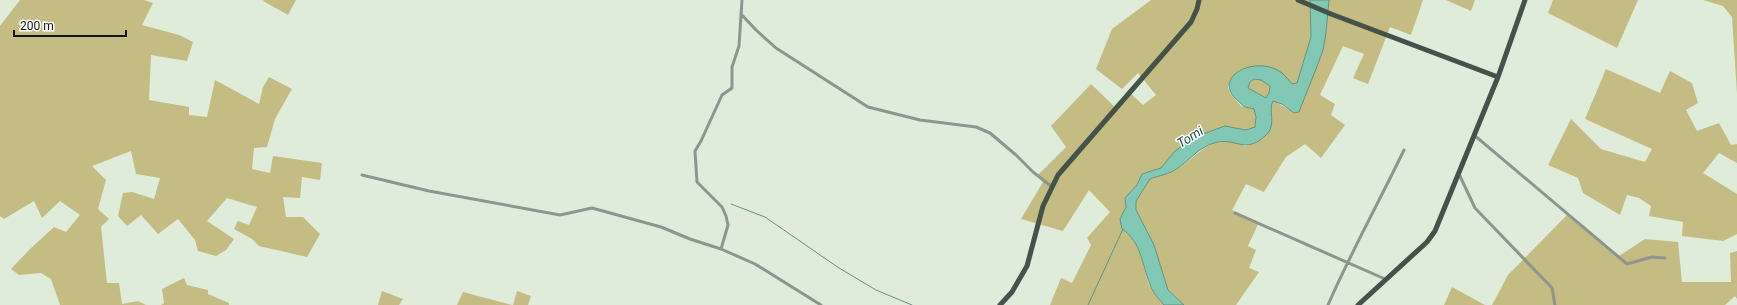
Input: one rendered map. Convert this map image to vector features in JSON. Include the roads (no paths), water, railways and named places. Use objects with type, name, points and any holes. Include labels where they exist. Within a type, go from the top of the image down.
[{"type":"main road","points":[[1000,305],[1012,292],[1027,266],[1043,206],[1051,186],[1058,175],[1191,22],[1199,0]]},
{"type":"main road","points":[[1298,0],[1331,14],[1498,77]]},
{"type":"main road","points":[[1358,305],[1427,242],[1435,231],[1498,77],[1525,0]]},
{"type":"street","points":[[721,249],[728,225],[726,216],[722,207],[697,182],[695,151],[701,142],[722,95],[732,88],[732,67],[739,46],[742,0]]},
{"type":"street","points":[[741,14],[776,48],[868,107],[920,120],[976,127],[990,133],[1016,154],[1033,172],[1051,186]]},
{"type":"street","points":[[1474,135],[1627,264],[1652,258],[1665,258]]},
{"type":"street","points":[[1328,305],[1347,261],[1372,216],[1404,150]]},
{"type":"street","points":[[1458,172],[1475,208],[1552,288],[1555,305]]},
{"type":"street","points":[[362,175],[429,191],[560,215],[592,208],[661,227],[690,239],[721,249],[755,264],[821,305]]},
{"type":"street","points":[[1236,213],[1385,279]]},
{"type":"water","points":[[1310,0],[1329,0],[1323,50],[1299,112],[1294,113],[1282,104],[1273,101],[1271,108],[1272,121],[1270,129],[1268,133],[1260,140],[1253,144],[1247,145],[1222,142],[1209,145],[1174,170],[1167,174],[1150,179],[1136,201],[1136,210],[1154,245],[1168,290],[1184,305],[1164,305],[1151,287],[1137,247],[1128,234],[1122,229],[1120,219],[1126,207],[1125,198],[1137,185],[1142,174],[1161,168],[1174,152],[1192,138],[1225,126],[1246,130],[1255,127],[1256,117],[1254,109],[1243,106],[1230,90],[1230,83],[1233,76],[1241,70],[1261,66],[1272,68],[1282,73],[1292,84],[1297,83],[1311,37]],"holes":[[[1254,79],[1261,80],[1270,86],[1269,93],[1266,98],[1248,88],[1250,82]]]},
{"type":"waterway","points":[[731,204],[765,217],[839,268],[876,290],[912,305]]},
{"type":"waterway","points":[[1088,305],[1123,229]]},
{"type":"water label","name":"Tomi","points":[[1190,137]]}]
